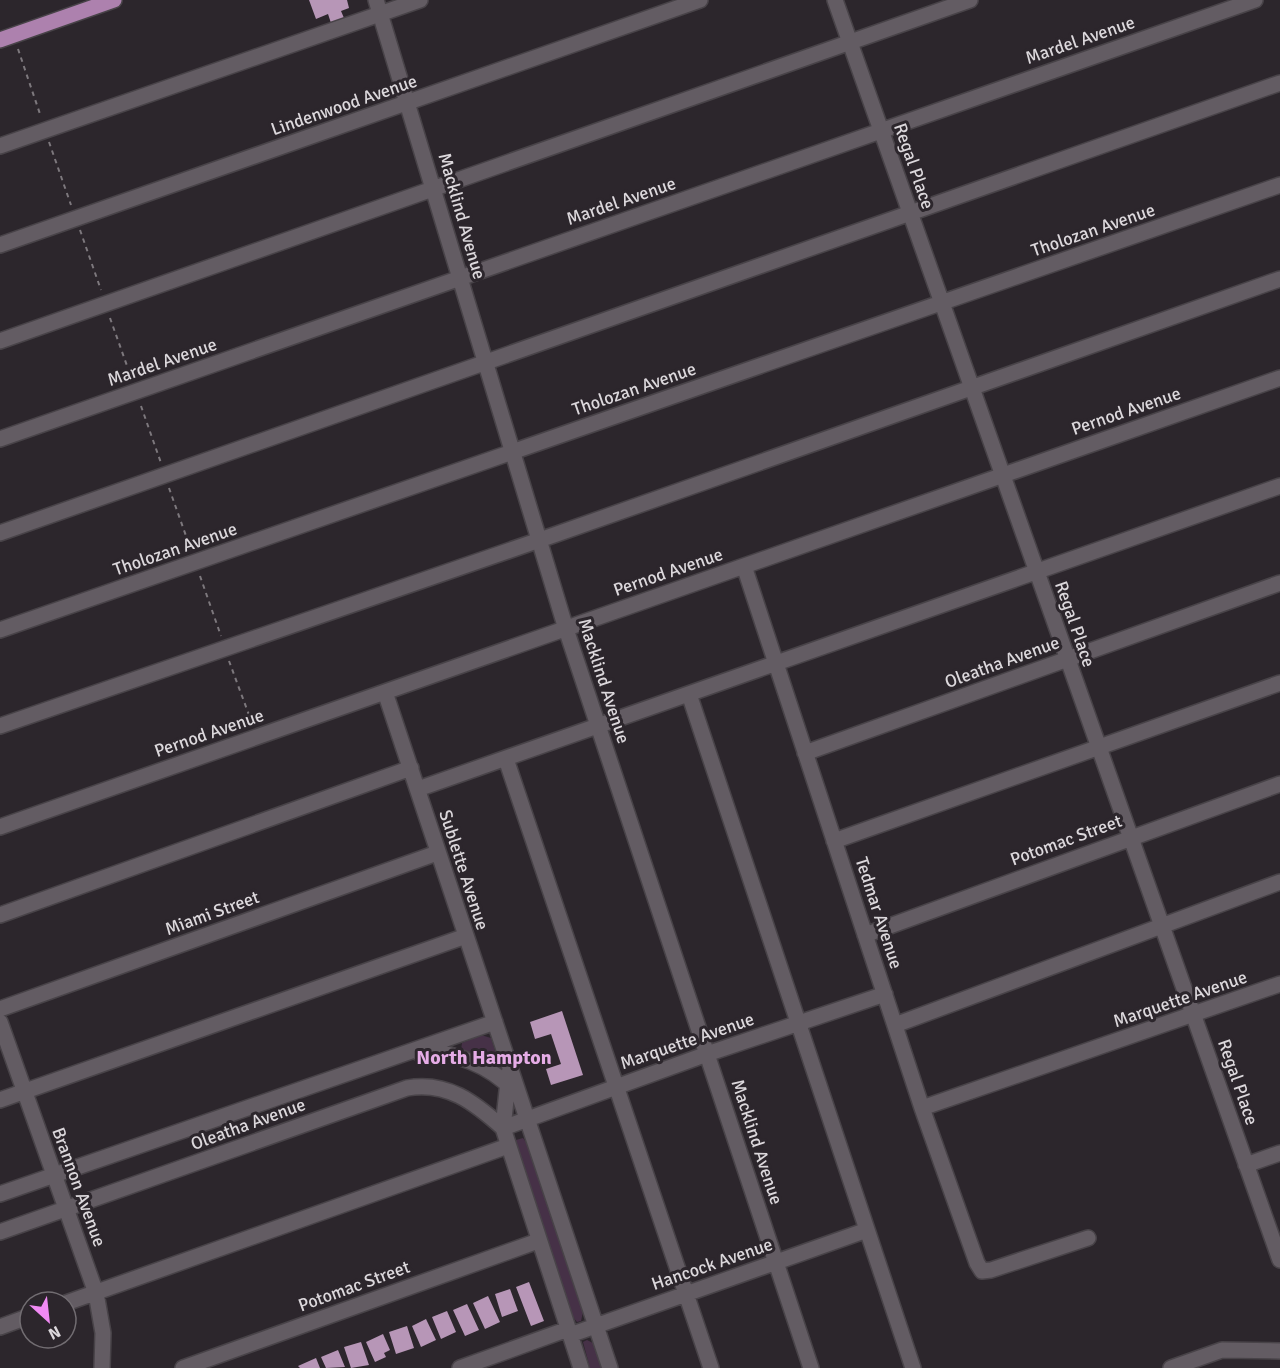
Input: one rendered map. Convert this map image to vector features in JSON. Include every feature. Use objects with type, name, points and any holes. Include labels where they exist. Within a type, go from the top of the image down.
[{"type":"main road","points":[[0,40],[114,0]]},
{"type":"street","points":[[0,146],[379,7],[420,0]]},
{"type":"street","name":"Lindenwood Avenue","points":[[0,245],[700,0]]},
{"type":"street","name":"Regal Place","points":[[835,0],[1280,1260]]},
{"type":"street","points":[[0,341],[970,0]]},
{"type":"street","name":"Mardel Avenue","points":[[0,439],[1255,0]]},
{"type":"street","name":"Macklind Avenue","points":[[379,7],[566,629],[811,1368]]},
{"type":"street","points":[[0,533],[1280,83]]},
{"type":"street","name":"Tholozan Avenue","points":[[0,630],[942,304],[1280,184]]},
{"type":"street","points":[[0,726],[1280,279]]},
{"type":"street","name":"Pernod Avenue","points":[[0,827],[1280,378]]},
{"type":"street","points":[[418,789],[1280,486]]},
{"type":"street","name":"Tedmar Avenue","points":[[744,566],[922,1108],[982,1270],[991,1270],[1088,1238]]},
{"type":"street","name":"Oleatha Avenue","points":[[805,753],[1280,583]]},
{"type":"street","points":[[834,841],[1280,683]]},
{"type":"street","name":"Sublette Avenue","points":[[385,692],[610,1368]]},
{"type":"street","points":[[689,694],[913,1368]]},
{"type":"street","points":[[506,759],[711,1368]]},
{"type":"street","points":[[0,915],[411,768]]},
{"type":"street","name":"Potomac Street","points":[[865,935],[1280,783]]},
{"type":"street","name":"Miami Street","points":[[0,1009],[437,853]]},
{"type":"street","points":[[895,1025],[1161,924],[1280,882]]},
{"type":"street","points":[[0,1100],[466,936]]},
{"type":"street","name":"Marquette Avenue","points":[[922,1108],[1280,984]]},
{"type":"street","name":"Marquette Avenue","points":[[503,1128],[617,1085],[885,994]]},
{"type":"street","name":"Brannon Avenue","points":[[0,1022],[96,1293],[103,1333],[102,1368]]},
{"type":"street","name":"Oleatha Avenue","points":[[0,1194],[495,1022]]},
{"type":"street","name":"Oleatha Avenue","points":[[398,1056],[437,1053],[477,1064],[508,1085],[522,1103]]},
{"type":"street","name":"Sublette Avenue","points":[[508,1060],[508,1085],[503,1128],[580,1368]]},
{"type":"street","name":"Oleatha Avenue","points":[[0,1232],[407,1088],[423,1085],[453,1091],[482,1108],[503,1128]]},
{"type":"street","points":[[78,1299],[508,1146]]},
{"type":"street","points":[[1246,1165],[1280,1153]]},
{"type":"street","name":"Hancock Avenue","points":[[460,1368],[569,1332],[596,1326],[867,1230]]},
{"type":"street","name":"Potomac Street","points":[[183,1368],[538,1241]]},
{"type":"street","points":[[0,1327],[18,1320]]},
{"type":"street","points":[[1171,1368],[1222,1350],[1280,1351]]},
{"type":"shaded area","points":[[481,1035],[491,1038],[497,1057],[493,1063],[461,1050],[462,1043]]},
{"type":"shaded area","points":[[523,1138],[528,1145],[583,1312],[581,1321],[577,1322],[572,1316],[516,1145],[516,1140]]},
{"type":"shaded area","points":[[587,1340],[593,1343],[602,1368],[590,1368],[583,1342]]},
{"type":"building","points":[[309,0],[347,0],[349,8],[341,11],[344,18],[331,23],[328,14],[316,19]]},
{"type":"building","points":[[562,1011],[583,1075],[551,1085],[546,1069],[561,1064],[551,1034],[535,1039],[530,1022]]},
{"type":"building","points":[[529,1282],[544,1321],[531,1326],[516,1287]]},
{"type":"building","points":[[510,1289],[518,1311],[502,1317],[495,1294]]},
{"type":"building","points":[[488,1296],[500,1322],[485,1329],[473,1303]]},
{"type":"building","points":[[467,1304],[479,1330],[465,1336],[453,1310]]},
{"type":"building","points":[[447,1311],[456,1332],[441,1339],[432,1317]]},
{"type":"building","points":[[426,1319],[436,1340],[421,1347],[412,1326]]},
{"type":"building","points":[[407,1326],[414,1348],[396,1354],[389,1332]]},
{"type":"building","points":[[383,1334],[390,1350],[384,1353],[386,1357],[375,1362],[366,1342]]},
{"type":"building","points":[[361,1342],[369,1365],[351,1368],[344,1347]]},
{"type":"building","points":[[338,1350],[345,1367],[326,1368],[321,1357]]},
{"type":"building","points":[[316,1358],[320,1368],[300,1368],[298,1366]]},
{"type":"district","name":"North Hampton","points":[[484,1057]]}]
